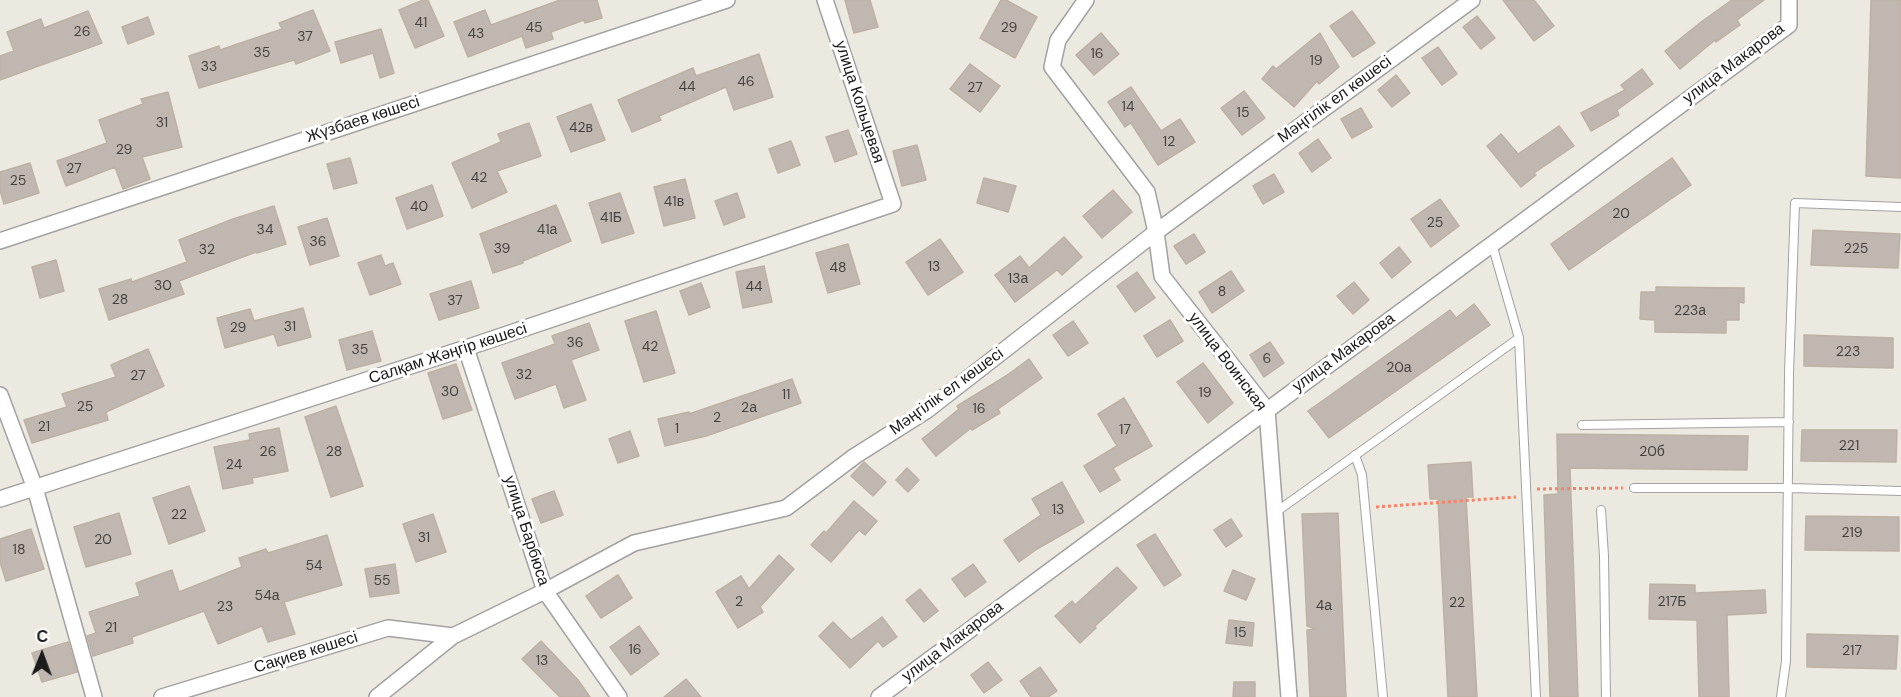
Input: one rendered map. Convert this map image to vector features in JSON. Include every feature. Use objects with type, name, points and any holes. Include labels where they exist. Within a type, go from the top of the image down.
[{"type":"street","name":"Жүзбаев көшесі","points":[[0,241],[727,0]]},
{"type":"street","name":"улица Кольцевая","points":[[825,0],[893,204]]},
{"type":"street","name":"улица Воинская","points":[[1086,0],[1059,40],[1052,67],[1147,192],[1156,232],[1162,276],[1267,410],[1289,697]]},
{"type":"street","name":"Мәңгілік ел көшесі","points":[[377,697],[453,636],[545,591],[634,543],[786,508],[855,456],[926,411],[1156,232],[1472,0]]},
{"type":"street","name":"улица Макарова","points":[[879,697],[1789,25],[1788,0]]},
{"type":"street","name":"Салқам Жәңгір көшесі","points":[[0,499],[466,348],[893,204]]},
{"type":"street","name":"улица Барбюса","points":[[466,348],[545,591],[619,697]]},
{"type":"street","points":[[0,395],[35,488],[94,697]]},
{"type":"street","name":"Сақиев көшесі","points":[[162,697],[388,628],[453,636]]},
{"type":"lane","points":[[1781,697],[1786,661],[1795,204],[1901,207]]},
{"type":"lane","points":[[1492,244],[1519,338],[1536,697]]},
{"type":"lane","points":[[1274,513],[1519,338]]},
{"type":"lane","points":[[1582,425],[1789,422]]},
{"type":"lane","points":[[1355,455],[1362,475],[1383,697]]},
{"type":"lane","points":[[1634,488],[1901,491]]},
{"type":"lane","points":[[1600,510],[1604,556],[1606,697]]},
{"type":"path","points":[[1365,508],[1526,493],[1634,488]]},
{"type":"building","points":[[428,0],[444,36],[415,48],[399,10]]},
{"type":"building","points":[[560,0],[597,0],[602,18],[585,23],[584,20],[551,32],[553,39],[526,48],[522,36],[468,57],[454,22],[485,10],[491,25]]},
{"type":"building","points":[[845,0],[870,0],[878,27],[854,33]]},
{"type":"building","points":[[1001,0],[1006,0],[1037,17],[1015,58],[980,38]]},
{"type":"building","points":[[1503,0],[1534,0],[1554,26],[1534,41]]},
{"type":"building","points":[[1732,0],[1764,0],[1737,20],[1740,25],[1716,42],[1715,40],[1680,69],[1665,51]]},
{"type":"building","points":[[1871,0],[1901,0],[1901,178],[1866,176]]},
{"type":"building","points":[[313,10],[330,51],[296,64],[294,60],[199,88],[189,56],[219,46],[220,50],[282,29],[279,23]]},
{"type":"building","points":[[88,11],[102,43],[0,80],[0,56],[14,51],[7,32],[41,19],[44,28]]},
{"type":"building","points":[[1352,11],[1375,43],[1353,57],[1330,26]]},
{"type":"building","points":[[1477,16],[1495,38],[1481,49],[1463,27]]},
{"type":"building","points":[[148,17],[154,34],[128,44],[122,27]]},
{"type":"building","points":[[381,29],[394,73],[380,78],[373,53],[341,63],[335,42]]},
{"type":"building","points":[[1101,33],[1119,54],[1094,75],[1076,55]]},
{"type":"building","points":[[1320,33],[1339,67],[1319,84],[1317,81],[1294,107],[1262,79],[1273,66],[1276,69]]},
{"type":"building","points":[[1438,47],[1457,74],[1442,85],[1422,58]]},
{"type":"building","points":[[759,54],[773,97],[734,110],[726,87],[659,116],[661,120],[632,132],[618,100],[693,68],[696,76]]},
{"type":"building","points":[[970,64],[1000,86],[980,112],[950,89]]},
{"type":"building","points":[[1642,69],[1653,84],[1617,110],[1619,115],[1591,131],[1581,113],[1625,90],[1621,85]]},
{"type":"building","points":[[1396,75],[1410,93],[1392,107],[1378,90]]},
{"type":"building","points":[[1131,87],[1161,131],[1180,119],[1195,142],[1158,165],[1131,123],[1125,127],[1108,102]]},
{"type":"building","points":[[1244,91],[1265,118],[1242,135],[1221,108]]},
{"type":"building","points":[[168,92],[182,147],[142,157],[150,179],[123,189],[115,167],[66,186],[57,161],[107,143],[99,120],[143,104],[141,99]]},
{"type":"building","points":[[591,104],[605,140],[571,152],[557,117]]},
{"type":"building","points":[[1361,108],[1372,127],[1352,138],[1341,119]]},
{"type":"building","points":[[529,123],[541,156],[497,171],[507,192],[472,208],[452,163],[501,142],[498,134]]},
{"type":"building","points":[[1559,126],[1574,146],[1534,173],[1536,175],[1521,187],[1487,146],[1501,134],[1518,154]]},
{"type":"building","points":[[848,130],[857,154],[835,162],[826,137]]},
{"type":"building","points":[[1318,139],[1331,158],[1312,172],[1299,153]]},
{"type":"building","points":[[791,141],[800,165],[778,173],[769,149]]},
{"type":"building","points":[[917,145],[926,180],[902,186],[893,151]]},
{"type":"building","points":[[350,158],[357,183],[334,189],[327,164]]},
{"type":"building","points":[[1672,158],[1691,185],[1569,270],[1551,244]]},
{"type":"building","points":[[30,163],[39,193],[4,204],[0,190],[0,172]]},
{"type":"building","points":[[1274,174],[1284,192],[1263,204],[1253,186]]},
{"type":"building","points":[[984,178],[1016,186],[1008,212],[977,203]]},
{"type":"building","points":[[685,179],[695,218],[664,226],[654,187]]},
{"type":"building","points":[[432,185],[443,216],[407,229],[396,198]]},
{"type":"building","points":[[1113,190],[1132,212],[1102,238],[1083,216]]},
{"type":"building","points":[[620,193],[634,233],[602,243],[589,203]]},
{"type":"building","points":[[737,193],[745,217],[724,225],[715,201]]},
{"type":"building","points":[[1440,199],[1459,226],[1431,247],[1411,219]]},
{"type":"building","points":[[556,205],[571,241],[523,261],[523,263],[493,273],[480,234]]},
{"type":"building","points":[[274,206],[286,244],[256,252],[179,281],[184,294],[109,320],[99,289],[131,279],[132,282],[187,262],[179,240]]},
{"type":"building","points":[[327,218],[339,256],[310,265],[298,227]]},
{"type":"building","points":[[1813,230],[1900,234],[1898,268],[1811,265]]},
{"type":"building","points":[[1194,234],[1205,252],[1186,264],[1174,246]]},
{"type":"building","points":[[1064,237],[1082,257],[1062,275],[1057,270],[1015,302],[995,275],[1020,256],[1029,268]]},
{"type":"building","points":[[940,239],[963,272],[928,295],[906,262]]},
{"type":"building","points":[[848,244],[860,284],[828,293],[816,253]]},
{"type":"building","points":[[1399,247],[1411,262],[1392,278],[1380,263]]},
{"type":"building","points":[[381,255],[385,266],[393,263],[401,284],[370,295],[358,263]]},
{"type":"building","points":[[56,260],[64,291],[40,298],[32,267]]},
{"type":"building","points":[[764,266],[772,302],[743,308],[736,272]]},
{"type":"building","points":[[1231,271],[1244,291],[1212,313],[1199,292]]},
{"type":"building","points":[[1137,272],[1155,298],[1135,312],[1117,286]]},
{"type":"building","points":[[471,281],[479,308],[439,320],[430,294]]},
{"type":"building","points":[[1354,282],[1369,300],[1353,314],[1337,296]]},
{"type":"building","points":[[701,283],[710,307],[689,315],[680,291]]},
{"type":"building","points":[[1656,287],[1744,288],[1744,303],[1739,302],[1739,320],[1726,320],[1726,333],[1655,332],[1655,320],[1640,319],[1641,292],[1656,292]]},
{"type":"building","points":[[1474,304],[1490,325],[1329,438],[1308,411],[1450,310],[1456,318]]},
{"type":"building","points":[[303,308],[311,337],[278,346],[274,334],[225,348],[217,318],[250,309],[254,321]]},
{"type":"building","points":[[656,311],[675,373],[644,382],[625,321]]},
{"type":"building","points":[[1170,320],[1183,341],[1157,357],[1144,336]]},
{"type":"building","points":[[1073,321],[1088,343],[1068,356],[1053,335]]},
{"type":"building","points":[[589,323],[599,350],[571,360],[586,400],[564,408],[556,384],[515,399],[502,363],[555,344],[552,336]]},
{"type":"building","points":[[372,331],[381,361],[347,370],[339,340]]},
{"type":"building","points":[[1804,335],[1893,338],[1893,368],[1804,366]]},
{"type":"building","points":[[1270,342],[1284,363],[1264,377],[1250,355]]},
{"type":"building","points":[[148,349],[164,386],[106,412],[108,420],[32,443],[24,420],[67,407],[62,394],[116,377],[111,365]]},
{"type":"building","points":[[1029,359],[1042,378],[998,409],[1000,413],[972,430],[971,428],[936,456],[922,439],[959,409],[957,406]]},
{"type":"building","points":[[1203,363],[1233,403],[1208,423],[1177,382]]},
{"type":"building","points":[[456,364],[472,410],[443,419],[428,373]]},
{"type":"building","points":[[792,379],[801,403],[706,436],[665,446],[658,419],[689,412],[689,414]]},
{"type":"building","points":[[1124,398],[1152,446],[1113,468],[1120,480],[1100,492],[1084,466],[1117,446],[1098,414]]},
{"type":"building","points":[[336,406],[363,486],[331,497],[305,417]]},
{"type":"building","points":[[279,428],[288,471],[252,478],[253,483],[223,489],[214,447],[250,440],[249,434]]},
{"type":"building","points":[[1802,430],[1897,430],[1896,462],[1801,461]]},
{"type":"building","points":[[630,431],[639,456],[618,463],[609,439]]},
{"type":"building","points":[[1557,434],[1748,436],[1747,470],[1570,468],[1578,697],[1550,697],[1544,495],[1558,494]]},
{"type":"building","points":[[864,462],[886,482],[873,496],[851,476]]},
{"type":"building","points":[[1471,462],[1473,497],[1466,497],[1477,697],[1448,697],[1438,499],[1430,499],[1428,465]]},
{"type":"building","points":[[907,468],[919,480],[908,492],[896,480]]},
{"type":"building","points":[[1062,482],[1084,522],[1019,562],[1004,540],[1041,515],[1032,499]]},
{"type":"building","points":[[189,486],[205,531],[169,544],[153,498]]},
{"type":"building","points":[[554,491],[563,515],[541,523],[532,499]]},
{"type":"building","points":[[854,501],[877,521],[865,535],[859,530],[831,562],[811,545],[824,531],[826,533]]},
{"type":"building","points":[[119,513],[131,554],[86,567],[74,527]]},
{"type":"building","points":[[1338,513],[1346,697],[1310,697],[1307,630],[1316,629],[1307,626],[1302,514]]},
{"type":"building","points":[[433,514],[446,552],[416,562],[403,524]]},
{"type":"building","points":[[1806,516],[1899,517],[1899,551],[1805,550]]},
{"type":"building","points":[[1231,519],[1242,536],[1226,547],[1214,530]]},
{"type":"building","points":[[31,529],[44,569],[6,581],[0,562],[0,539]]},
{"type":"building","points":[[1155,534],[1181,575],[1164,586],[1137,545]]},
{"type":"building","points":[[327,535],[342,585],[284,602],[295,634],[268,642],[262,626],[218,644],[204,611],[132,637],[133,643],[93,656],[87,636],[96,633],[89,612],[140,596],[136,583],[172,570],[179,592],[242,567],[239,558],[266,549],[268,553]]},
{"type":"building","points":[[779,555],[794,569],[760,607],[763,612],[738,628],[716,592],[741,576],[749,589]]},
{"type":"building","points":[[395,564],[399,593],[370,597],[365,569]]},
{"type":"building","points":[[973,564],[986,582],[965,597],[952,579]]},
{"type":"building","points":[[1117,567],[1137,588],[1095,626],[1096,628],[1080,643],[1055,616],[1072,601],[1075,605]]},
{"type":"building","points":[[1233,570],[1255,579],[1246,600],[1224,591]]},
{"type":"building","points":[[618,575],[632,598],[601,618],[586,596]]},
{"type":"building","points":[[1650,584],[1695,585],[1695,593],[1765,590],[1766,613],[1727,615],[1729,697],[1699,697],[1697,620],[1649,619]]},
{"type":"building","points":[[920,589],[938,611],[924,622],[906,600]]},
{"type":"building","points":[[882,617],[897,637],[883,647],[878,641],[850,668],[819,636],[833,622],[851,640]]},
{"type":"building","points":[[1229,620],[1254,623],[1252,646],[1226,643]]},
{"type":"building","points":[[639,626],[659,654],[631,675],[610,647]]},
{"type":"building","points":[[1807,634],[1898,636],[1896,669],[1807,667]]},
{"type":"building","points":[[541,641],[578,680],[590,697],[560,697],[522,659]]},
{"type":"building","points":[[68,642],[77,672],[42,682],[32,653]]},
{"type":"building","points":[[988,662],[1002,680],[984,693],[971,675]]},
{"type":"building","points":[[1040,667],[1057,691],[1048,697],[1031,697],[1020,681]]},
{"type":"building","points":[[686,679],[701,697],[664,697]]},
{"type":"building","points":[[1234,682],[1255,682],[1255,697],[1233,697]]}]
